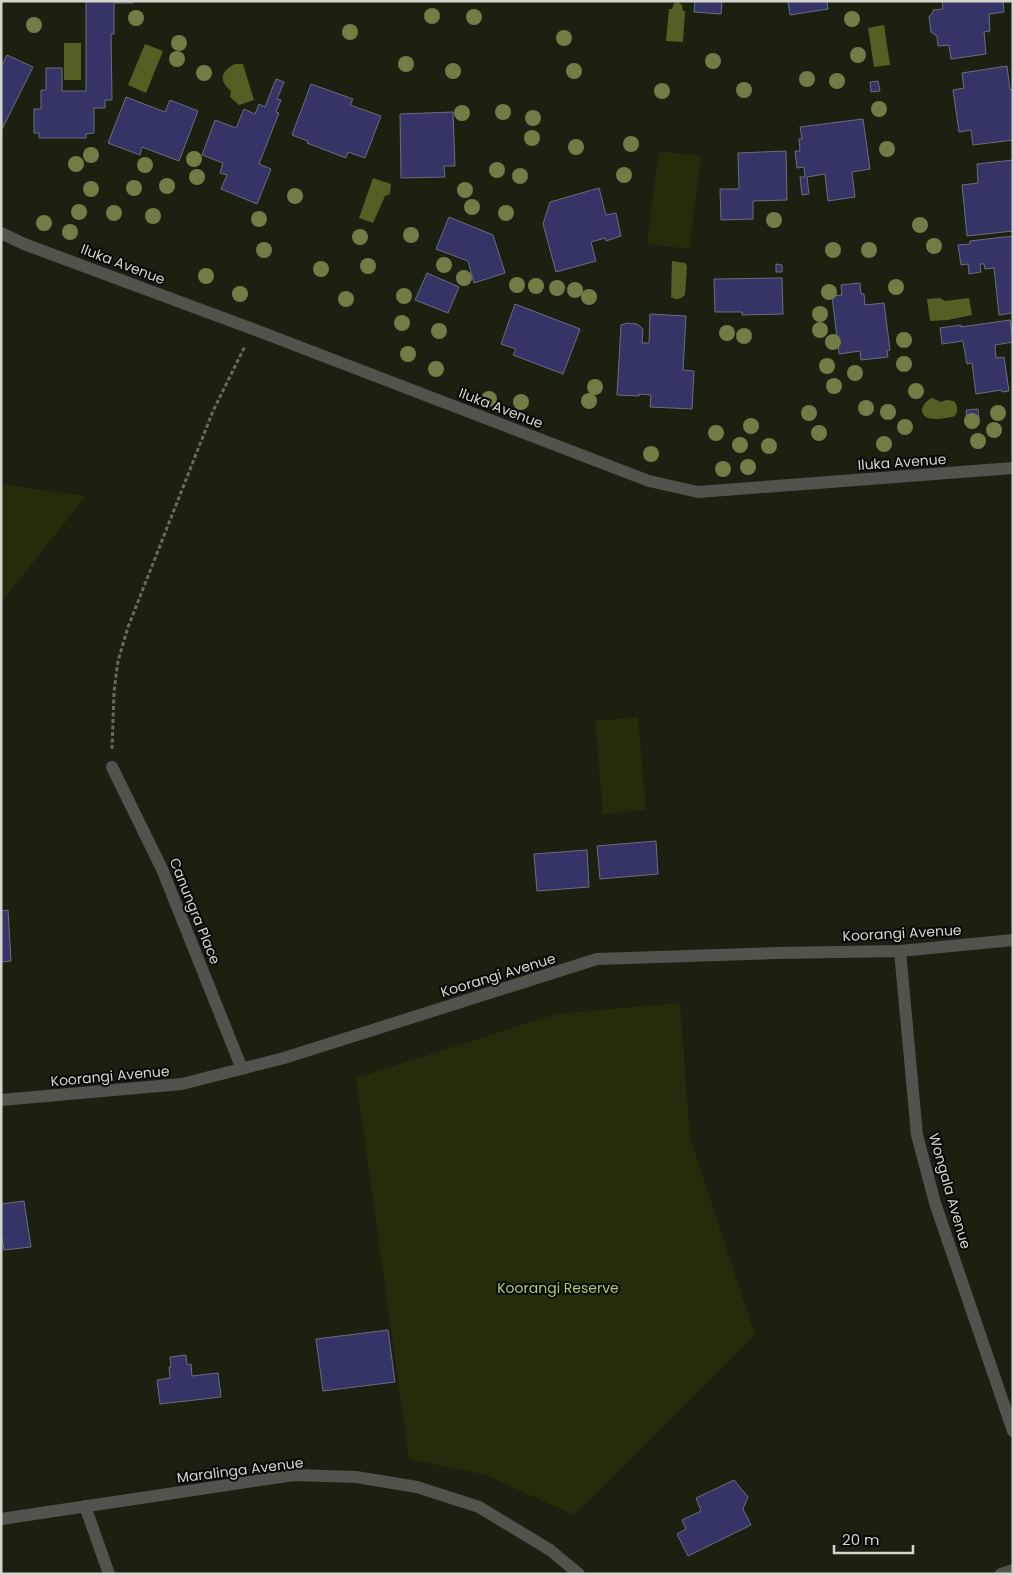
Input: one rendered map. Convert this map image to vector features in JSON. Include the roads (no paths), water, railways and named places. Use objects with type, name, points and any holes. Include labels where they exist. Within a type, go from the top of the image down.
[{"type":"street","name":"Iluka Avenue","points":[[1,233],[24,244],[253,329],[649,481],[698,492],[1013,468]]},
{"type":"street","name":"Canungra Place","points":[[112,767],[162,868],[242,1069]]},
{"type":"street","name":"Koorangi Avenue","points":[[1,1100],[182,1084],[284,1058],[597,959],[777,953],[900,952],[1013,940]]},
{"type":"street","name":"Wongala Avenue","points":[[900,952],[917,1135],[935,1203],[1013,1431]]},
{"type":"street","name":"Maralinga Avenue","points":[[1,1519],[294,1475],[356,1477],[417,1487],[479,1507],[550,1550],[579,1574]]},
{"type":"street","points":[[86,1506],[109,1574]]},
{"type":"street","points":[[1001,1574],[1013,1570]]},
{"type":"park label","name":"Koorangi Reserve","points":[[558,1288]]}]
